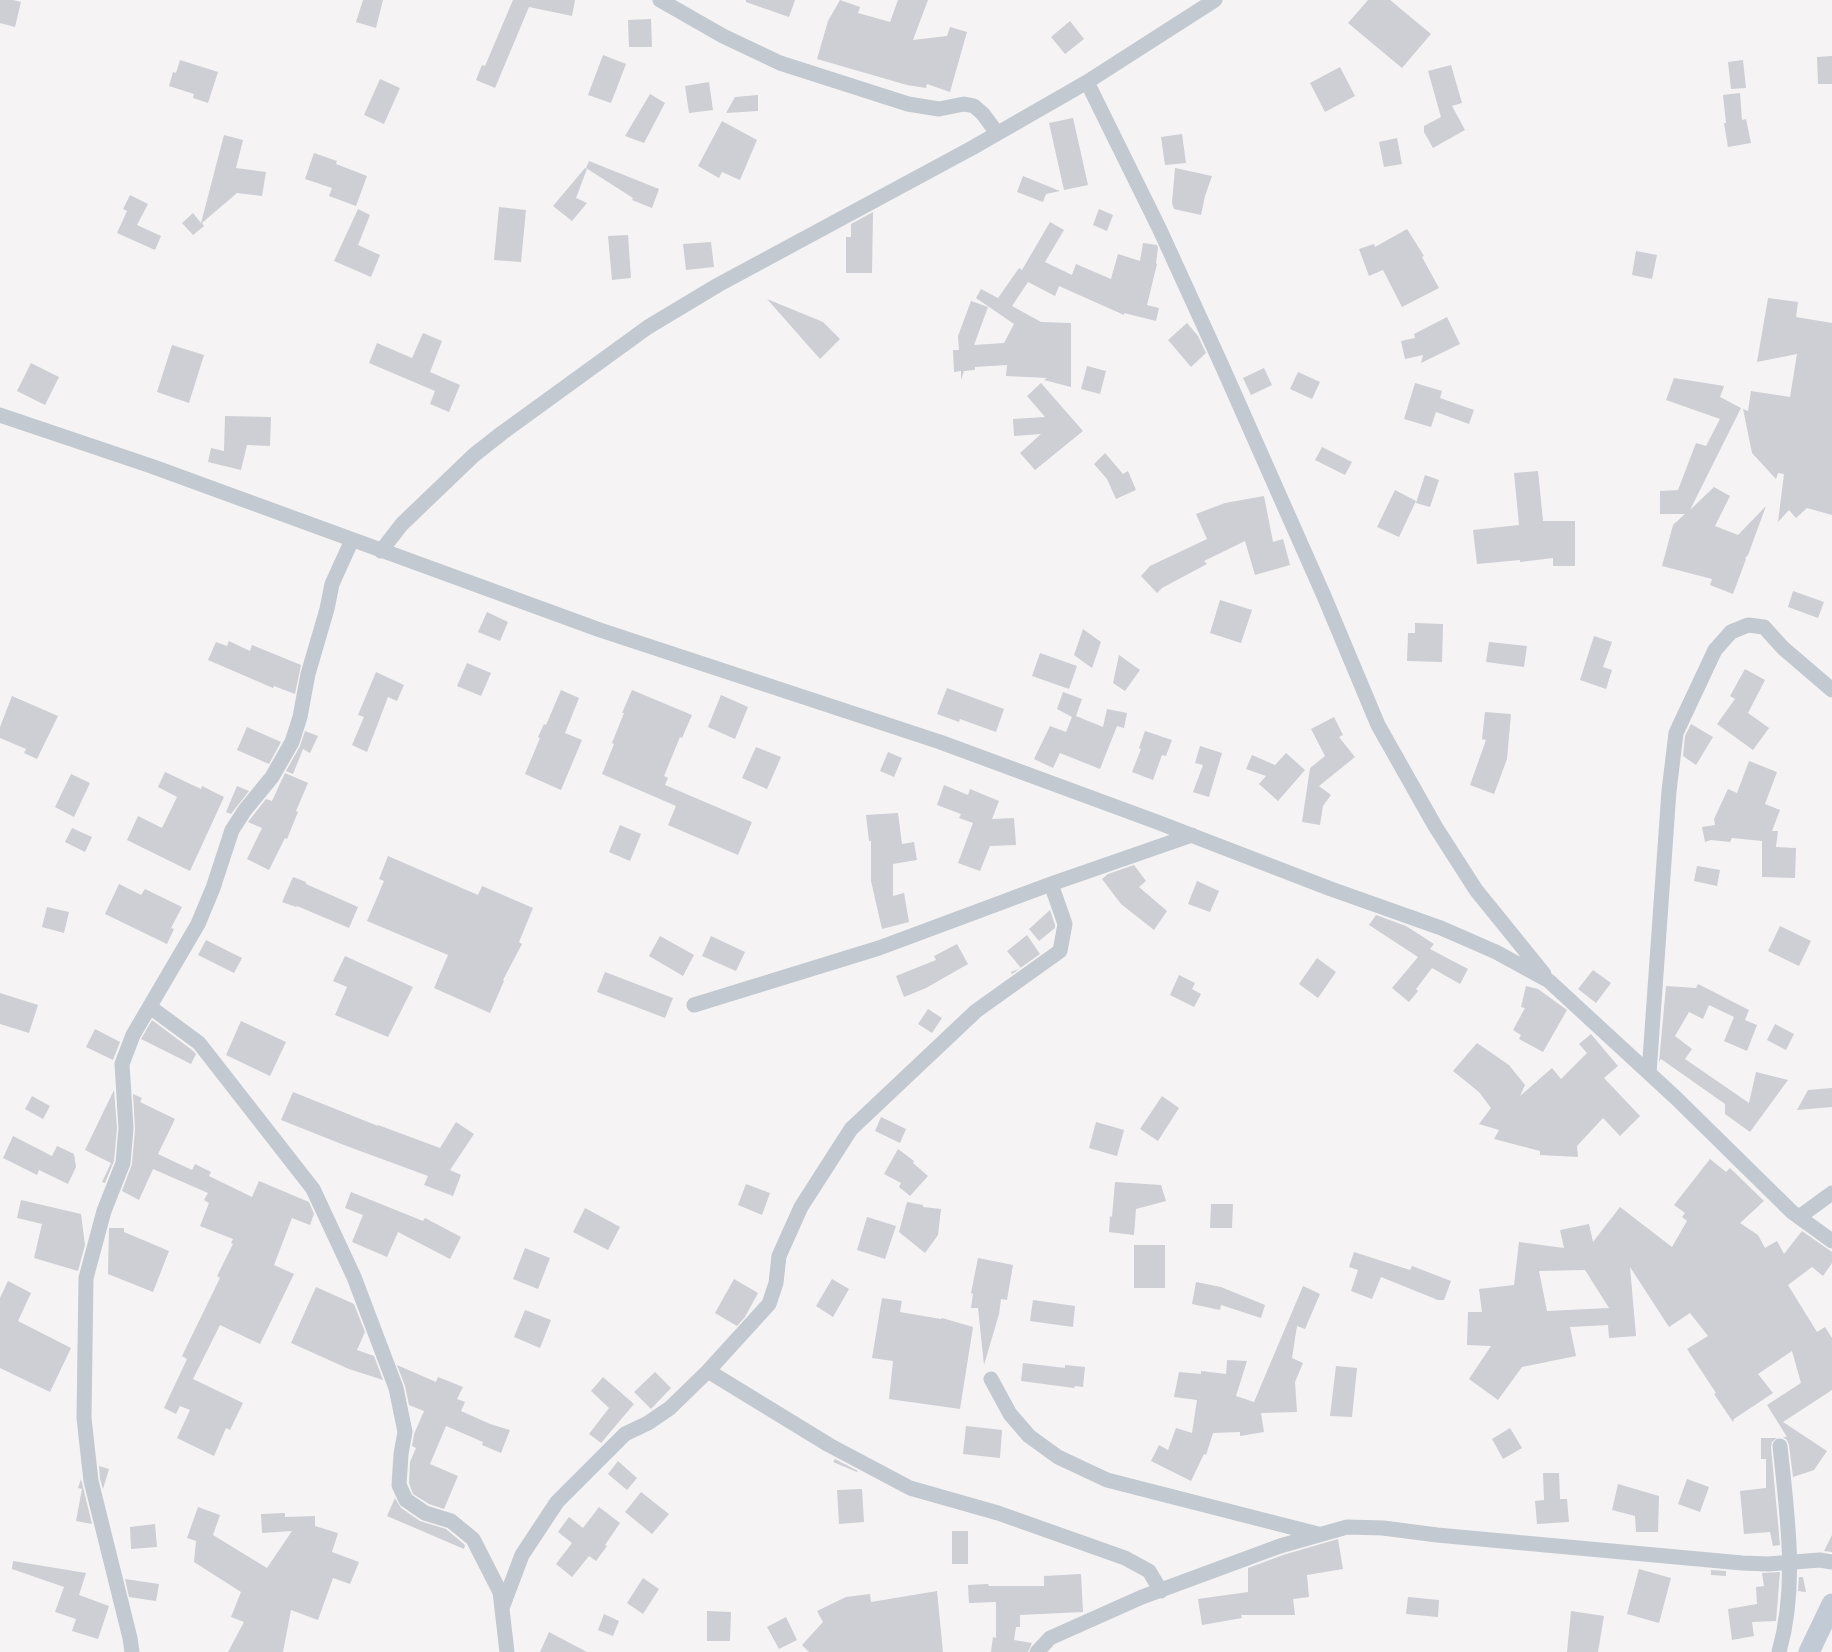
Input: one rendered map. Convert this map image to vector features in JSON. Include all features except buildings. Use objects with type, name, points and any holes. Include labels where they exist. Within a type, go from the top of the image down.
[{"type":"main road","points":[[1809,1652],[1832,1604]]},
{"type":"street","points":[[660,0],[723,36],[780,63],[908,104],[939,109],[964,104],[974,106],[984,114],[997,133]]},
{"type":"street","points":[[381,551],[402,524],[474,455],[648,327],[718,285],[1087,82],[1215,0]]},
{"type":"street","points":[[1087,82],[1160,230],[1219,359],[1324,596],[1378,725],[1434,826],[1476,890],[1549,982],[1649,1073],[1799,1217],[1832,1241]]},
{"type":"street","points":[[0,414],[151,466],[600,630],[940,742],[1192,835],[1331,889],[1441,928],[1496,952],[1549,982]]},
{"type":"street","points":[[132,1652],[91,1481],[84,1418],[86,1278],[104,1211],[122,1162],[126,1128],[122,1064],[133,1036],[198,924],[213,888],[232,830],[245,810],[272,777],[292,742],[300,717],[308,674],[327,609],[332,584],[352,540]]},
{"type":"street","points":[[1649,1073],[1669,791],[1676,733],[1715,650],[1731,632],[1748,625],[1764,627],[1783,648],[1832,690]]},
{"type":"street","points":[[694,1005],[879,948],[1051,884],[1192,835]]},
{"type":"street","points":[[502,1608],[522,1555],[557,1502],[624,1434],[648,1423],[670,1408],[708,1371],[769,1304],[776,1283],[779,1256],[801,1208],[851,1129],[976,1011],[1060,951],[1065,924],[1051,884]]},
{"type":"street","points":[[150,1007],[199,1044],[313,1189],[354,1277],[396,1388],[405,1432],[399,1485],[406,1500],[425,1513],[451,1521],[473,1540],[500,1592],[507,1652]]},
{"type":"street","points":[[1799,1217],[1832,1193]]},
{"type":"street","points":[[708,1371],[828,1445],[910,1488],[998,1513],[1125,1558],[1149,1571],[1161,1591]]},
{"type":"street","points":[[991,1379],[1010,1414],[1029,1436],[1058,1457],[1107,1480],[1318,1534]]},
{"type":"street","points":[[1778,1652],[1785,1631],[1788,1607],[1789,1539],[1780,1446]]},
{"type":"street","points":[[1038,1652],[1050,1638],[1142,1597],[1318,1534],[1347,1526],[1742,1563],[1768,1564],[1820,1560],[1832,1562]]}]
